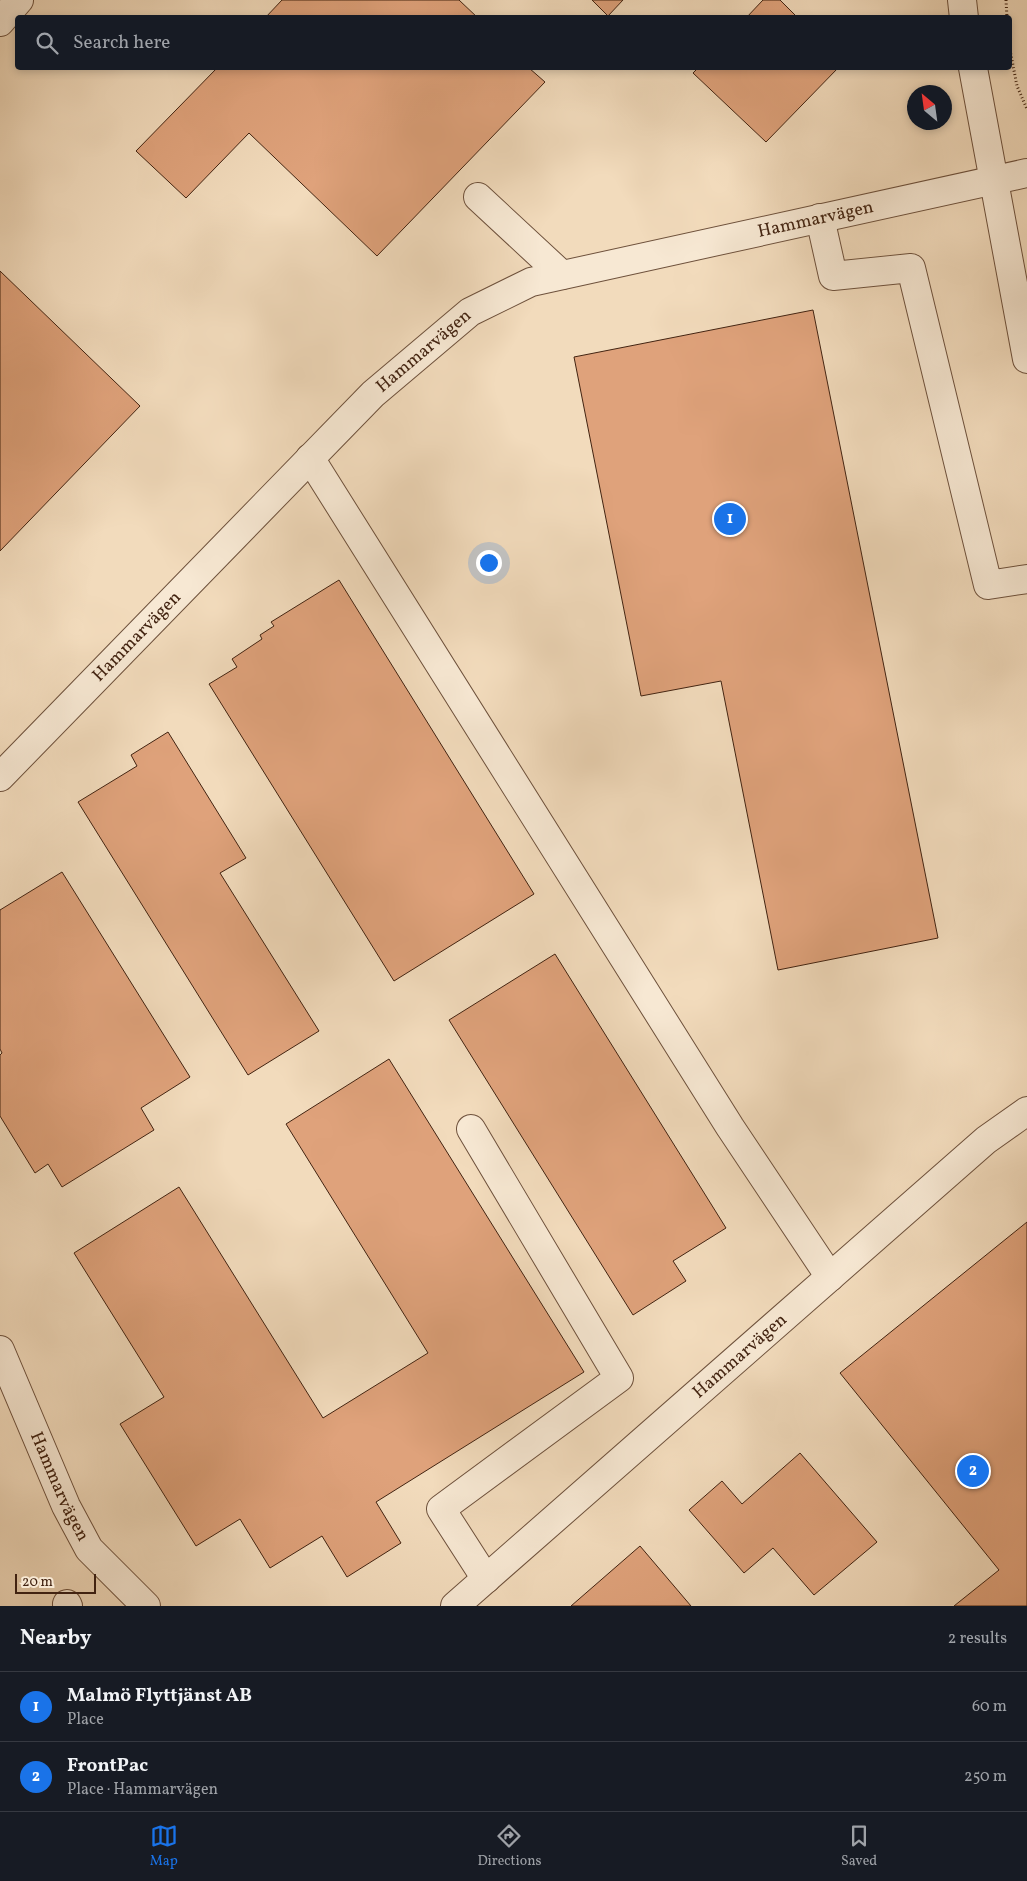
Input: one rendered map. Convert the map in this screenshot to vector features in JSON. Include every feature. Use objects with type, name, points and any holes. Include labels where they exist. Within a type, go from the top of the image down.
[{"type":"street","points":[[0,22],[19,0]]},
{"type":"street","points":[[962,0],[964,15]]},
{"type":"street","points":[[973,70],[1027,360]]},
{"type":"street","name":"Hammarvägen","points":[[0,777],[373,394],[470,312],[531,282],[1027,174]]},
{"type":"street","points":[[478,197],[562,275]]},
{"type":"street","points":[[820,218],[833,276],[910,268],[988,585],[1027,579]]},
{"type":"street","points":[[310,458],[730,1127],[830,1277]]},
{"type":"street","name":"Hammarvägen","points":[[455,1606],[986,1140],[1027,1111]]},
{"type":"street","points":[[471,1129],[619,1378],[441,1509],[486,1579]]},
{"type":"street","name":"Hammarvägen","points":[[0,1350],[66,1506],[88,1549],[146,1606]]},
{"type":"path","points":[[1006,0],[1007,15]]},
{"type":"path","points":[[1012,60],[1017,86],[1027,108]]},
{"type":"building","points":[[282,0],[459,0],[475,15],[268,15]]},
{"type":"building","points":[[592,0],[623,0],[609,15]]},
{"type":"building","points":[[763,0],[780,0],[795,15],[749,15]]},
{"type":"building","points":[[215,70],[531,70],[545,82],[377,256],[249,133],[186,198],[136,151]]},
{"type":"building","points":[[696,70],[836,70],[766,142],[693,73]]},
{"type":"building","points":[[0,271],[140,406],[0,551]]},
{"type":"building","points":[[813,310],[938,938],[778,970],[721,681],[641,696],[574,357]]},
{"type":"building","points":[[339,580],[534,894],[394,981],[209,684],[237,667],[232,659],[262,639],[260,635],[274,626],[271,622]]},
{"type":"building","points":[[168,732],[246,858],[220,873],[319,1031],[248,1075],[78,802],[137,766],[131,755]]},
{"type":"building","points":[[62,872],[190,1077],[141,1108],[154,1130],[62,1187],[48,1164],[35,1173],[0,1116],[0,1055],[2,1053],[0,1049],[0,910]]},
{"type":"building","points":[[555,954],[726,1228],[673,1261],[686,1281],[633,1315],[449,1020]]},
{"type":"building","points":[[389,1059],[584,1372],[376,1502],[401,1543],[347,1577],[322,1536],[270,1568],[240,1519],[196,1546],[120,1424],[164,1397],[74,1253],[179,1187],[323,1418],[428,1353],[286,1124]]},
{"type":"building","points":[[1027,1222],[1027,1606],[954,1606],[999,1570],[840,1373]]},
{"type":"building","points":[[800,1453],[877,1542],[814,1595],[773,1548],[744,1573],[689,1510],[722,1481],[742,1504]]},
{"type":"building","points":[[640,1546],[691,1606],[571,1606]]},
{"type":"place","name":"Malmö Flyttjänst AB","points":[[730,519]]},
{"type":"place","name":"FrontPac","points":[[973,1471]]}]
